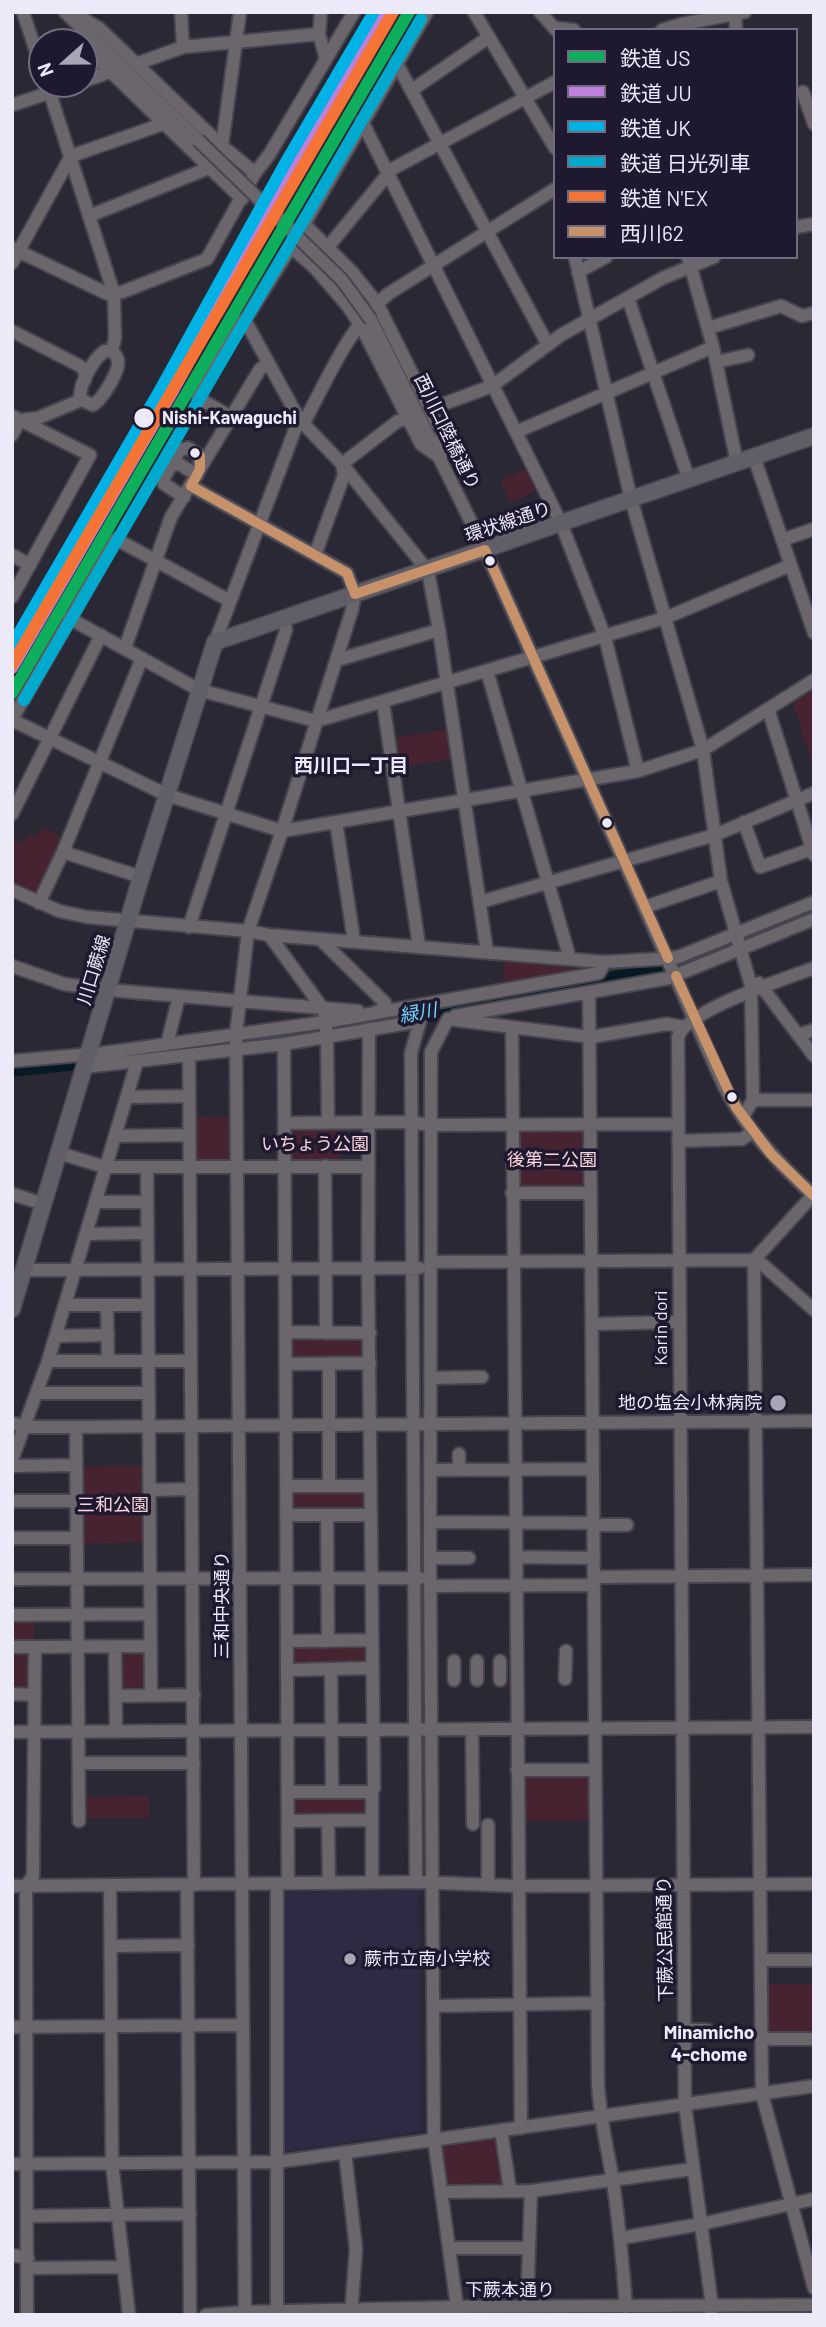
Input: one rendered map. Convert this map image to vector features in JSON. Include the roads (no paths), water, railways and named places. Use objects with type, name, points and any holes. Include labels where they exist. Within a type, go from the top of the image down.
[{"type":"main road","name":"環状線通り","points":[[215,642],[814,436]]},
{"type":"main road","name":"川口蕨線","points":[[13,1303],[215,642]]},
{"type":"street","points":[[62,12],[75,28]]},
{"type":"street","name":"西川口陸橋通り","points":[[62,12],[342,280],[441,459],[485,550],[724,1086],[753,1132],[781,1165],[813,1195]]},
{"type":"street","points":[[76,12],[99,28],[222,146],[255,173]]},
{"type":"street","points":[[181,12],[183,47]]},
{"type":"street","points":[[89,216],[209,168],[222,146],[240,12]]},
{"type":"street","points":[[321,12],[319,34],[327,59]]},
{"type":"street","points":[[163,124],[71,156],[14,254],[101,293],[114,294],[207,259],[255,173],[269,155],[354,12]]},
{"type":"street","points":[[231,417],[198,398],[196,391],[235,323],[245,320],[304,224],[426,12]]},
{"type":"street","points":[[474,12],[553,145]]},
{"type":"street","points":[[540,12],[554,28]]},
{"type":"street","points":[[667,28],[738,13]]},
{"type":"street","points":[[136,64],[183,47],[319,34]]},
{"type":"street","points":[[412,90],[489,37]]},
{"type":"street","points":[[98,60],[242,199]]},
{"type":"street","points":[[396,62],[548,345]]},
{"type":"street","points":[[98,76],[110,72]]},
{"type":"street","points":[[328,247],[388,173],[553,83]]},
{"type":"street","points":[[804,92],[814,124]]},
{"type":"street","points":[[12,105],[28,98]]},
{"type":"street","points":[[51,98],[114,294],[115,338],[111,351]]},
{"type":"street","points":[[362,121],[562,523],[605,637],[638,771]]},
{"type":"street","points":[[215,642],[301,422],[377,303],[553,190]]},
{"type":"street","points":[[304,224],[377,303],[442,434],[441,459]]},
{"type":"street","points":[[290,247],[330,284],[365,322],[407,419],[421,444],[441,459]]},
{"type":"street","points":[[575,259],[631,499],[703,750],[721,881],[741,954],[757,990],[799,1035],[814,1056]]},
{"type":"street","points":[[578,272],[602,259]]},
{"type":"street","points":[[430,409],[492,386],[561,335],[689,262],[713,347],[737,463]]},
{"type":"street","points":[[628,298],[689,480]]},
{"type":"street","points":[[708,328],[780,306],[802,316],[814,313]]},
{"type":"street","points":[[245,320],[301,422],[342,464],[428,570],[486,952]]},
{"type":"street","points":[[12,331],[76,364],[85,371],[85,380]]},
{"type":"street","points":[[516,432],[713,347]]},
{"type":"street","points":[[105,351],[111,351],[118,358],[117,369],[100,401],[89,405],[81,400],[79,394],[95,362],[105,351]]},
{"type":"street","points":[[716,362],[748,355]]},
{"type":"street","points":[[76,364],[88,366],[95,362]]},
{"type":"street","points":[[125,648],[174,512],[260,369],[268,365]]},
{"type":"street","points":[[16,418],[38,418],[81,400]]},
{"type":"street","points":[[12,435],[16,418]]},
{"type":"street","points":[[12,597],[90,455],[16,418]]},
{"type":"street","points":[[342,464],[398,421],[407,419]]},
{"type":"street","points":[[185,447],[200,456],[193,482],[164,484],[163,478],[180,450],[185,447]]},
{"type":"street","points":[[754,457],[814,633]]},
{"type":"street","points":[[315,555],[344,474],[342,464]]},
{"type":"street","points":[[193,482],[204,494],[346,573],[355,594],[337,660],[248,931],[236,1035]]},
{"type":"street","points":[[782,540],[814,529]]},
{"type":"street","points":[[230,601],[116,538],[12,720],[167,795],[282,831],[638,771],[703,750],[814,680]]},
{"type":"street","points":[[12,555],[30,565]]},
{"type":"street","points":[[69,618],[200,690],[316,721],[665,618],[790,565]]},
{"type":"street","points":[[189,927],[286,630],[284,618]]},
{"type":"street","points":[[337,660],[439,630]]},
{"type":"street","points":[[12,814],[101,635]]},
{"type":"street","points":[[39,903],[63,852],[142,658]]},
{"type":"street","points":[[487,671],[570,960]]},
{"type":"street","points":[[383,702],[419,946]]},
{"type":"street","points":[[744,822],[760,867],[813,852],[768,709]]},
{"type":"street","points":[[480,902],[715,835],[814,793]]},
{"type":"street","points":[[336,822],[354,941]]},
{"type":"street","points":[[63,852],[141,877]]},
{"type":"street","points":[[645,907],[721,881]]},
{"type":"street","points":[[12,890],[59,911],[86,917],[269,935],[605,962],[678,957],[814,902]]},
{"type":"street","points":[[450,2310],[449,2248],[434,2139],[430,1052],[449,1019],[457,1015],[676,975],[741,954],[814,919]]},
{"type":"street","points":[[269,935],[325,1016],[328,1123]]},
{"type":"street","points":[[320,939],[385,1003],[380,1012]]},
{"type":"street","points":[[87,1060],[103,1053],[236,1035],[325,1016],[429,1005],[586,976],[599,973],[605,962]]},
{"type":"street","points":[[12,966],[64,984],[240,1001],[325,1016]]},
{"type":"street","points":[[449,1019],[591,1037],[667,1024],[683,1027],[702,1012],[814,968]]},
{"type":"street","points":[[292,989],[303,981]]},
{"type":"street","points":[[743,1117],[753,1100],[757,990]]},
{"type":"street","points":[[589,992],[600,2117],[621,2238],[619,2309]]},
{"type":"street","points":[[167,1044],[179,996]]},
{"type":"street","points":[[12,1061],[137,1062],[284,1044],[420,1021],[411,1053],[416,1882]]},
{"type":"street","points":[[512,1027],[521,2128]]},
{"type":"street","name":"Karin dori","points":[[680,1728],[678,1038],[683,1027]]},
{"type":"street","points":[[369,1029],[368,1268],[374,1788],[372,1882]]},
{"type":"street","points":[[799,1035],[814,1030]]},
{"type":"street","name":"三和中央通り","points":[[236,1035],[245,2312]]},
{"type":"street","points":[[273,2313],[282,1884],[288,1821],[284,1044]]},
{"type":"street","points":[[189,1056],[194,1578],[194,1763],[188,1945],[190,2315]]},
{"type":"street","points":[[12,1460],[56,1336],[137,1062]]},
{"type":"street","points":[[127,1097],[189,1096]]},
{"type":"street","points":[[753,1100],[814,1100]]},
{"type":"street","points":[[285,1123],[678,1124]]},
{"type":"street","points":[[678,1141],[742,1139],[753,1132]]},
{"type":"street","points":[[116,1136],[190,1135]]},
{"type":"street","points":[[59,1153],[105,1167],[368,1167]]},
{"type":"street","points":[[325,1167],[326,1333]]},
{"type":"street","points":[[147,1168],[151,1696]]},
{"type":"street","points":[[512,1193],[592,1193]]},
{"type":"street","points":[[12,1194],[44,1204]]},
{"type":"street","points":[[813,1195],[754,1260],[762,2094],[792,2206],[809,2252],[814,2288]]},
{"type":"street","points":[[95,1202],[147,1202]]},
{"type":"street","points":[[86,1234],[147,1233]]},
{"type":"street","points":[[24,1270],[412,1268],[513,1261],[754,1260],[814,1310]]},
{"type":"street","points":[[65,1305],[148,1305]]},
{"type":"street","points":[[107,1305],[108,1361]]},
{"type":"street","points":[[592,1324],[678,1322]]},
{"type":"street","points":[[286,1332],[370,1333]]},
{"type":"street","points":[[56,1336],[108,1335]]},
{"type":"street","points":[[48,1361],[191,1361]]},
{"type":"street","points":[[329,1363],[329,1486]]},
{"type":"street","points":[[286,1364],[370,1363]]},
{"type":"street","points":[[431,1378],[482,1377]]},
{"type":"street","points":[[37,1393],[149,1393]]},
{"type":"street","points":[[12,1423],[25,1427],[149,1427],[814,1421]]},
{"type":"street","points":[[76,1427],[79,1821]]},
{"type":"street","points":[[459,1454],[459,1470]]},
{"type":"street","points":[[486,1454],[486,1469]]},
{"type":"street","points":[[12,1466],[76,1465]]},
{"type":"street","points":[[432,1470],[593,1469]]},
{"type":"street","points":[[286,1486],[370,1486]]},
{"type":"street","points":[[150,1490],[192,1489]]},
{"type":"street","points":[[12,1501],[76,1501]]},
{"type":"street","points":[[286,1515],[370,1515]]},
{"type":"street","points":[[327,1515],[328,1640]]},
{"type":"street","points":[[430,1522],[627,1525]]},
{"type":"street","points":[[12,1538],[76,1538]]},
{"type":"street","points":[[516,1557],[594,1558]]},
{"type":"street","points":[[430,1558],[469,1558]]},
{"type":"street","points":[[12,1579],[414,1578],[430,1582],[515,1585],[680,1577],[814,1576]]},
{"type":"street","points":[[12,1615],[150,1614]]},
{"type":"street","points":[[287,1641],[371,1640]]},
{"type":"street","points":[[12,1647],[150,1646]]},
{"type":"street","points":[[27,2315],[26,1886],[33,1876],[35,1647]]},
{"type":"street","points":[[115,1647],[116,1731]]},
{"type":"street","points":[[565,1679],[566,1651]]},
{"type":"street","points":[[454,1661],[454,1680]]},
{"type":"street","points":[[477,1661],[477,1680]]},
{"type":"street","points":[[500,1661],[500,1680]]},
{"type":"street","points":[[288,1670],[372,1668]]},
{"type":"street","points":[[331,1669],[332,1792]]},
{"type":"street","points":[[12,1694],[35,1695]]},
{"type":"street","points":[[116,1696],[194,1695]]},
{"type":"street","points":[[12,1732],[814,1727]]},
{"type":"street","name":"下蕨公民館通り","points":[[680,1728],[685,2105],[711,2311]]},
{"type":"street","points":[[472,1730],[473,1824]]},
{"type":"street","points":[[79,1763],[194,1763]]},
{"type":"street","points":[[517,1770],[595,1770]]},
{"type":"street","points":[[288,1792],[372,1792]]},
{"type":"street","points":[[288,1821],[372,1820]]},
{"type":"street","points":[[328,1821],[329,1883]]},
{"type":"street","points":[[488,1825],[488,1885]]},
{"type":"street","points":[[12,1886],[372,1882],[597,1887],[814,1884]]},
{"type":"street","points":[[110,1885],[113,2163],[129,2315]]},
{"type":"street","points":[[111,1946],[188,1945]]},
{"type":"street","points":[[761,1960],[814,1960]]},
{"type":"street","points":[[434,2006],[598,2003]]},
{"type":"street","points":[[12,2027],[242,2025]]},
{"type":"street","points":[[684,2030],[707,2030]]},
{"type":"street","points":[[761,2039],[814,2039]]},
{"type":"street","points":[[12,2164],[277,2162],[814,2086]]},
{"type":"street","points":[[501,2130],[510,2190]]},
{"type":"street","points":[[345,2152],[356,2249],[352,2312]]},
{"type":"street","points":[[441,2192],[531,2191],[693,2169]]},
{"type":"street","points":[[523,2310],[531,2191]]},
{"type":"street","points":[[621,2238],[792,2206],[814,2199]]},
{"type":"street","points":[[27,2216],[190,2214]]},
{"type":"street","points":[[449,2248],[528,2248]]},
{"type":"street","points":[[12,2255],[28,2263],[123,2267]]},
{"type":"street","name":"下蕨本通り","points":[[206,2315],[245,2312],[450,2310],[796,2311],[814,2305]]},
{"type":"waterway","name":"緑川","points":[[12,1068],[250,1042],[660,972],[685,965],[814,912]]},
{"type":"rail line","name":"JK","points":[[12,645],[374,12]]},
{"type":"rail line","name":"JU","points":[[12,668],[170,396],[296,167],[387,12]]},
{"type":"rail line","name":"N'EX","points":[[12,665],[393,12]]},
{"type":"rail line","name":"JS","points":[[12,693],[409,12]]},
{"type":"rail line","name":"日光列車","points":[[24,700],[421,19]]},
{"type":"place","name":"Nishi-Kawaguchi","points":[[144,418]]},
{"type":"place","name":"地の塩会小林病院","points":[[778,1403]]},
{"type":"place","name":"蕨市立南小学校","points":[[350,1959]]},
{"type":"district","name":"西川口一丁目","points":[[351,766]]},
{"type":"district","name":"Minamicho 4-chome","points":[[709,2044]]},
{"type":"park label","name":"いちょう公園","points":[[315,1144]]},
{"type":"park label","name":"後第二公園","points":[[552,1160]]},
{"type":"park label","name":"三和公園","points":[[113,1505]]}]
